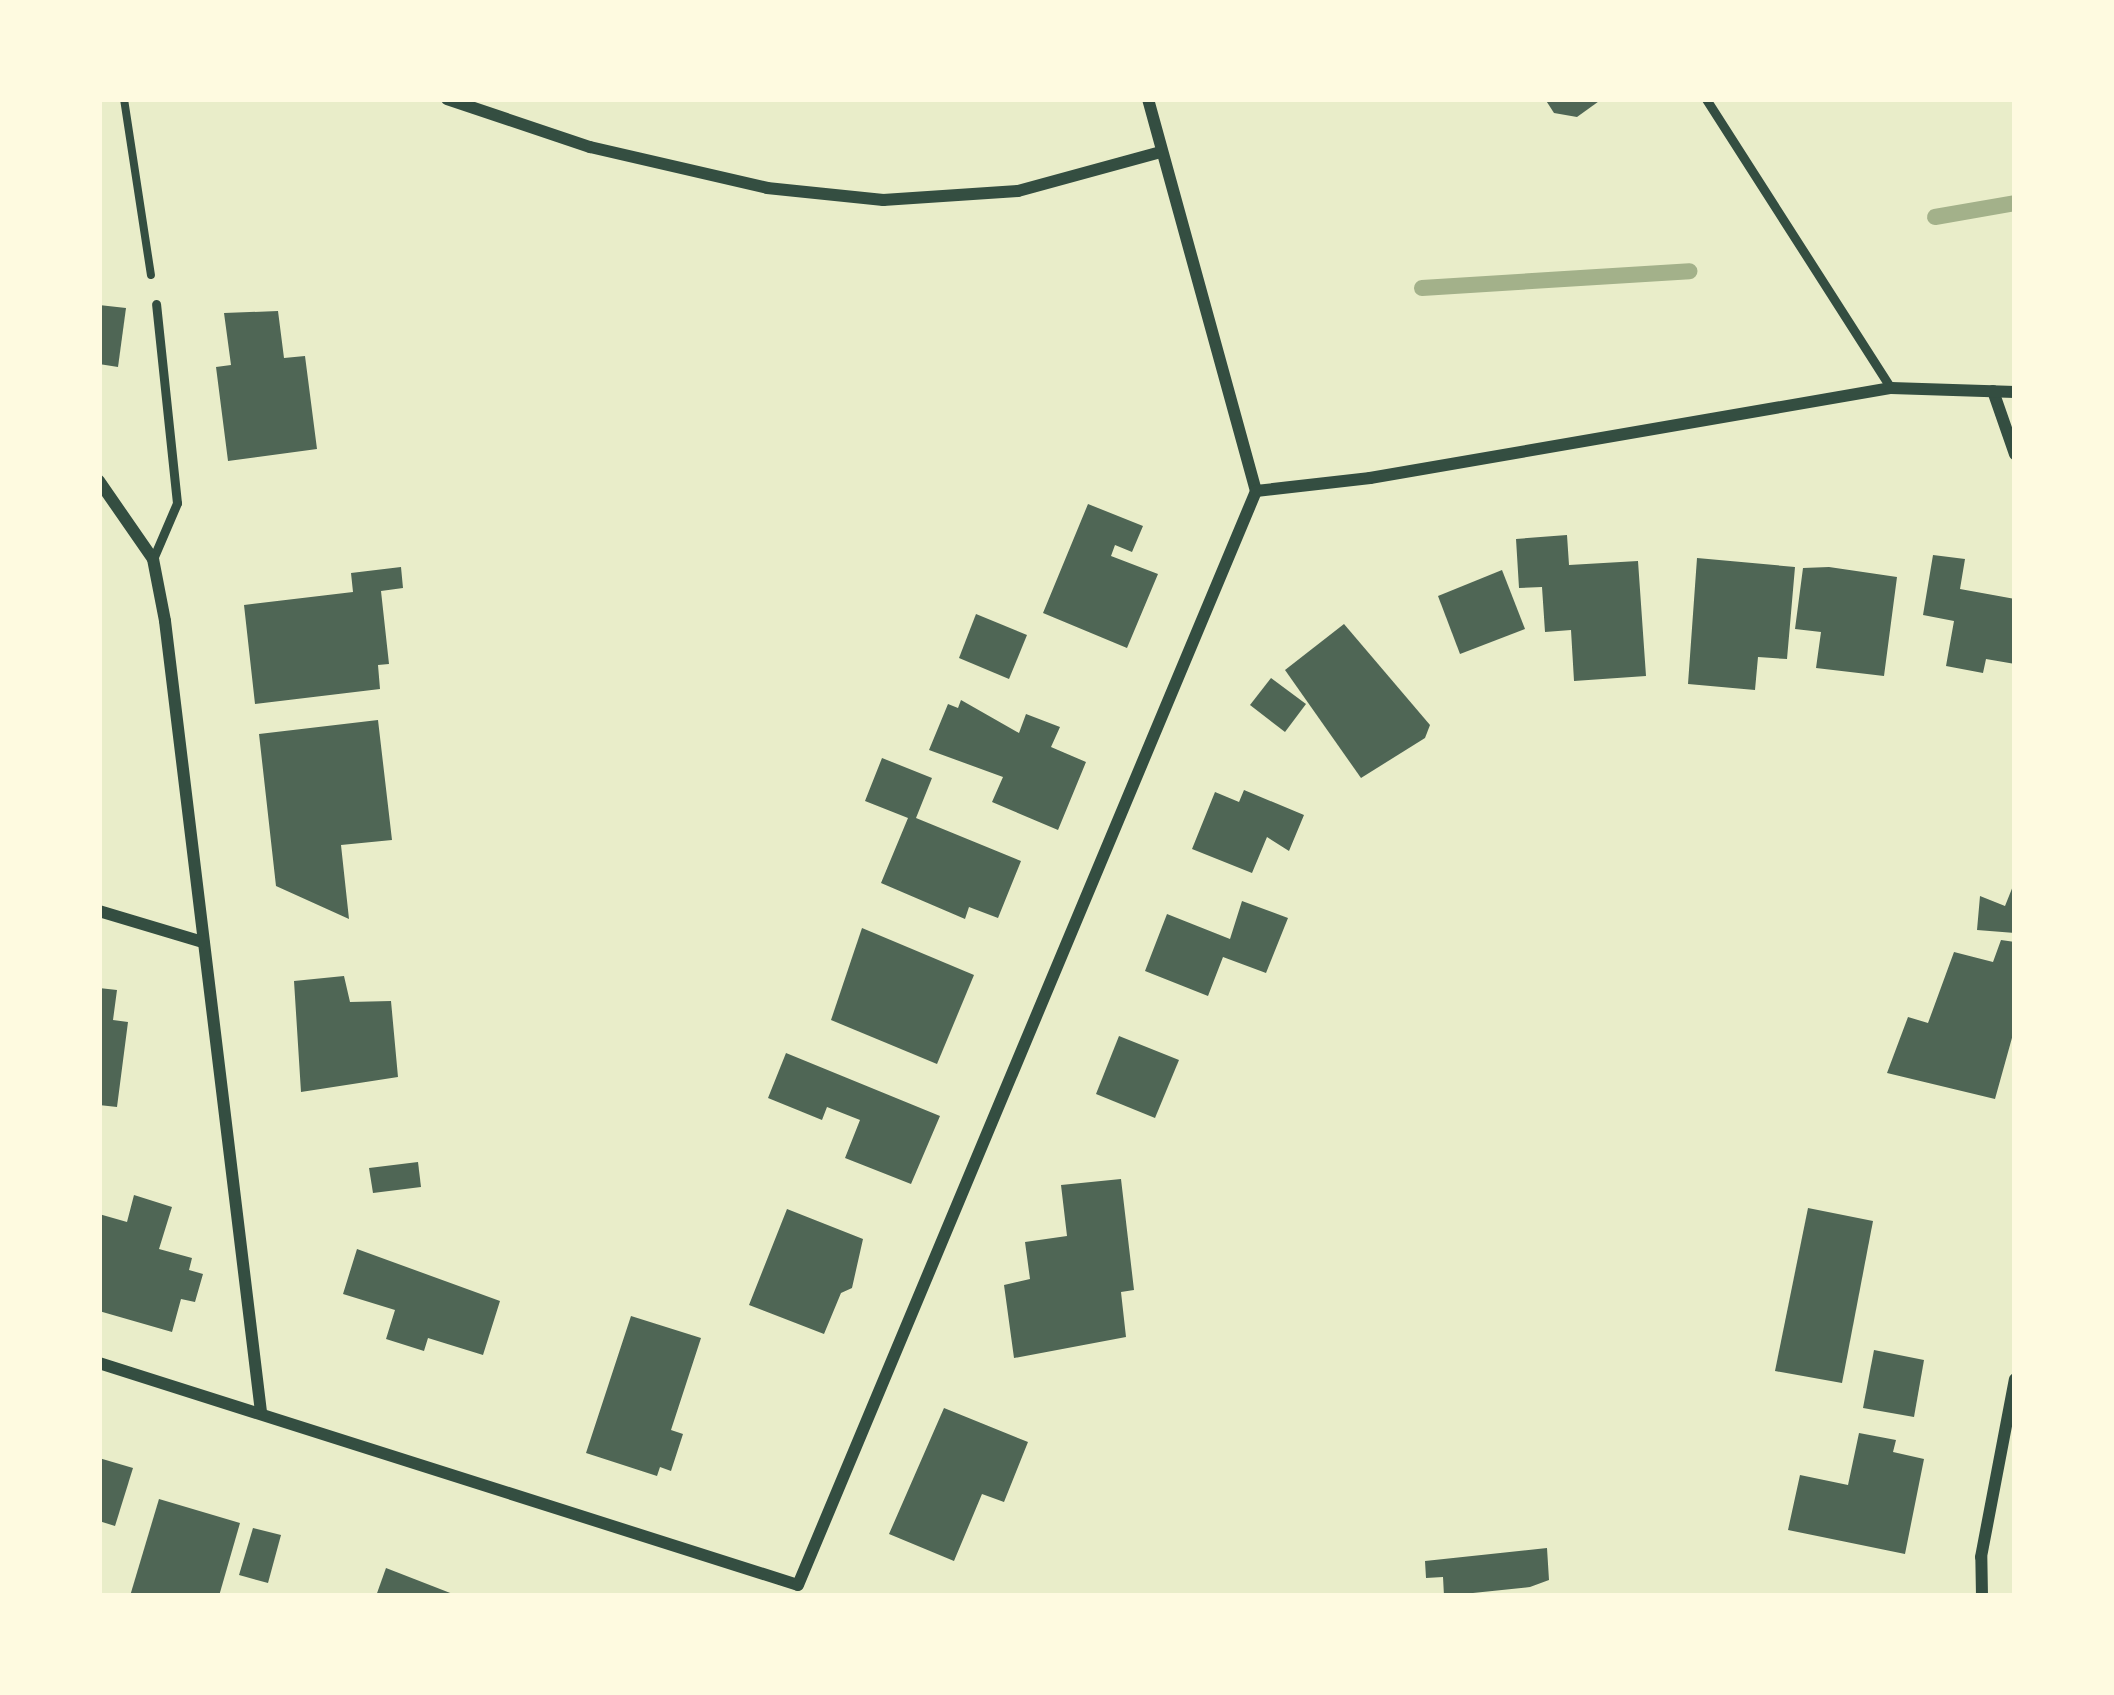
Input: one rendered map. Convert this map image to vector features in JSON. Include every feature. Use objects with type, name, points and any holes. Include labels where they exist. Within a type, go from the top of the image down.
[{"type":"street","points":[[447,99],[590,147],[767,188],[883,200],[1018,191],[1161,152]]},
{"type":"street","points":[[99,1363],[261,1412],[797,1591],[1256,490],[1148,99]]},
{"type":"street","points":[[1256,490],[1370,478],[1891,388],[2015,392]]},
{"type":"street","points":[[1993,391],[2015,454]]},
{"type":"street","points":[[99,481],[153,559],[261,1412]]},
{"type":"street","points":[[99,911],[203,942]]},
{"type":"street","points":[[1982,1596],[1981,1557],[2015,1379]]},
{"type":"lane","points":[[1706,99],[1891,388]]},
{"type":"lane","points":[[153,559],[177,503],[156,304]]},
{"type":"path","points":[[124,99],[156,304]]},
{"type":"building","points":[[1545,99],[1602,99],[1577,117],[1554,113]]},
{"type":"building","points":[[99,305],[126,308],[118,367],[99,364]]},
{"type":"building","points":[[278,311],[284,358],[305,356],[317,449],[228,461],[216,367],[231,365],[224,313]]},
{"type":"building","points":[[1088,504],[1143,526],[1132,552],[1115,545],[1111,556],[1158,574],[1127,648],[1043,613]]},
{"type":"building","points":[[1567,535],[1569,565],[1638,561],[1646,676],[1574,681],[1571,630],[1545,632],[1542,587],[1519,588],[1516,539]]},
{"type":"building","points":[[1933,555],[1965,559],[1960,589],[2015,599],[2015,664],[1986,659],[1983,673],[1946,666],[1954,621],[1923,615]]},
{"type":"building","points":[[1697,558],[1795,567],[1787,659],[1758,657],[1755,690],[1688,684]]},
{"type":"building","points":[[401,567],[403,588],[381,591],[389,664],[378,665],[380,689],[255,704],[244,605],[353,592],[351,573]]},
{"type":"building","points":[[1803,568],[1897,577],[1884,676],[1816,668],[1821,632],[1795,629]]},
{"type":"building","points":[[1502,570],[1525,629],[1460,654],[1438,596]]},
{"type":"building","points":[[976,614],[1027,635],[1009,679],[959,658]]},
{"type":"building","points":[[1344,624],[1430,725],[1425,738],[1361,778],[1285,670]]},
{"type":"building","points":[[1271,678],[1306,704],[1285,732],[1250,705]]},
{"type":"building","points":[[961,700],[1019,733],[1026,714],[1060,727],[1051,747],[1086,762],[1058,830],[992,802],[1003,777],[929,750],[948,704],[958,708]]},
{"type":"building","points":[[378,720],[392,840],[341,845],[349,919],[276,886],[259,734]]},
{"type":"building","points":[[882,758],[932,778],[916,818],[1021,861],[998,918],[969,907],[965,919],[881,883],[908,818],[865,801]]},
{"type":"building","points":[[1244,790],[1304,815],[1289,851],[1267,837],[1252,873],[1192,849],[1215,792],[1239,802]]},
{"type":"building","points":[[2015,881],[2015,933],[1977,930],[1980,896],[2005,906]]},
{"type":"building","points":[[1242,901],[1288,918],[1266,973],[1223,957],[1208,996],[1145,971],[1167,914],[1230,939]]},
{"type":"building","points":[[862,928],[974,975],[937,1064],[831,1020]]},
{"type":"building","points":[[2001,940],[2015,942],[2015,1027],[1995,1099],[1887,1073],[1908,1017],[1928,1023],[1954,952],[1993,962]]},
{"type":"building","points":[[344,976],[350,1002],[391,1001],[398,1077],[301,1092],[294,981]]},
{"type":"building","points":[[99,988],[117,990],[113,1020],[128,1022],[117,1107],[99,1105]]},
{"type":"building","points":[[1119,1036],[1179,1060],[1155,1118],[1096,1094]]},
{"type":"building","points":[[786,1053],[940,1116],[911,1184],[845,1158],[860,1120],[827,1107],[822,1120],[768,1098]]},
{"type":"building","points":[[418,1162],[421,1187],[373,1193],[369,1168]]},
{"type":"building","points":[[1121,1179],[1134,1290],[1121,1292],[1126,1337],[1014,1358],[1004,1285],[1030,1279],[1025,1242],[1067,1236],[1061,1185]]},
{"type":"building","points":[[134,1195],[172,1207],[159,1249],[192,1258],[189,1270],[203,1274],[195,1302],[181,1299],[172,1332],[99,1311],[99,1214],[127,1222]]},
{"type":"building","points":[[1808,1208],[1873,1221],[1842,1383],[1775,1371]]},
{"type":"building","points":[[787,1209],[863,1239],[852,1288],[841,1293],[824,1334],[749,1305]]},
{"type":"building","points":[[357,1249],[500,1301],[483,1355],[428,1338],[424,1351],[386,1339],[395,1310],[343,1294]]},
{"type":"building","points":[[631,1316],[701,1338],[671,1430],[683,1434],[671,1471],[660,1467],[657,1476],[586,1453]]},
{"type":"building","points":[[1874,1350],[1924,1360],[1914,1417],[1863,1408]]},
{"type":"building","points":[[944,1408],[1028,1442],[1004,1502],[982,1494],[954,1561],[889,1534]]},
{"type":"building","points":[[1859,1433],[1896,1440],[1893,1452],[1924,1459],[1905,1554],[1788,1530],[1800,1475],[1848,1485]]},
{"type":"building","points":[[99,1458],[133,1468],[115,1526],[99,1521]]},
{"type":"building","points":[[159,1499],[240,1523],[219,1596],[130,1596]]},
{"type":"building","points":[[253,1528],[281,1535],[268,1583],[239,1575]]},
{"type":"building","points":[[1547,1548],[1549,1580],[1530,1587],[1444,1596],[1443,1577],[1426,1578],[1425,1561]]},
{"type":"building","points":[[386,1568],[458,1596],[376,1596]]},
{"type":"waterway","points":[[1935,217],[2015,203]]},
{"type":"waterway","points":[[1422,288],[1689,271]]}]
